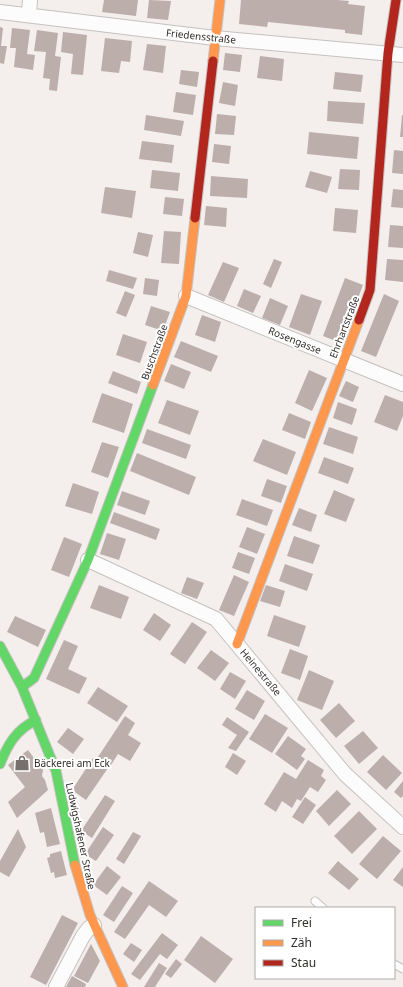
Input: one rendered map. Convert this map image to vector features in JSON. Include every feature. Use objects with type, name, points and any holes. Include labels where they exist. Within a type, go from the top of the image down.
[{"type":"street","points":[[29,16],[30,0]]},
{"type":"street","name":"Buschstraße","points":[[22,687],[34,678],[88,560],[186,296],[220,0]]},
{"type":"street","name":"Ehrhartstraße","points":[[237,644],[370,290],[388,53],[396,0]]},
{"type":"street","name":"Friedensstraße","points":[[0,12],[215,38],[403,55]]},
{"type":"street","name":"Rosengasse","points":[[186,296],[403,384]]},
{"type":"street","name":"Heinestraße","points":[[88,560],[216,620],[346,774],[403,827]]},
{"type":"street","name":"Ludwigshafener Straße","points":[[0,646],[22,687],[56,771],[78,879],[94,925],[123,987]]},
{"type":"street","points":[[1,759],[10,741],[20,728],[36,720]]},
{"type":"street","points":[[56,987],[83,936],[88,928],[94,925]]},
{"type":"lane","points":[[315,901],[322,907]]},
{"type":"building","points":[[104,0],[138,0],[136,16],[102,12]]},
{"type":"building","points":[[149,0],[171,1],[168,20],[147,18]]},
{"type":"building","points":[[241,0],[349,1],[348,4],[365,6],[362,35],[345,33],[345,30],[268,22],[267,27],[239,24]]},
{"type":"building","points":[[0,27],[3,28],[1,46],[7,46],[4,64],[0,63]]},
{"type":"building","points":[[12,28],[30,30],[27,54],[35,55],[33,70],[14,67],[16,48],[10,48]]},
{"type":"building","points":[[37,30],[58,33],[55,56],[61,57],[57,91],[49,90],[50,79],[43,78],[46,52],[34,51]]},
{"type":"building","points":[[63,32],[87,35],[83,75],[71,74],[73,54],[61,52]]},
{"type":"building","points":[[105,38],[132,41],[130,62],[121,61],[119,73],[101,71]]},
{"type":"building","points":[[147,44],[166,46],[163,73],[143,70]]},
{"type":"building","points":[[225,53],[242,55],[240,72],[223,70]]},
{"type":"building","points":[[260,56],[284,59],[282,81],[257,78]]},
{"type":"building","points":[[181,70],[199,72],[197,87],[179,84]]},
{"type":"building","points":[[335,72],[363,75],[361,92],[333,89]]},
{"type":"building","points":[[223,82],[238,85],[235,106],[219,103]]},
{"type":"building","points":[[176,92],[196,95],[193,115],[173,112]]},
{"type":"building","points":[[328,101],[365,103],[363,124],[327,121]]},
{"type":"building","points":[[217,114],[236,116],[234,135],[215,134]]},
{"type":"building","points":[[146,115],[184,121],[181,136],[144,130]]},
{"type":"building","points":[[402,115],[403,137],[400,137]]},
{"type":"building","points":[[309,132],[359,137],[357,159],[307,154]]},
{"type":"building","points":[[142,141],[174,145],[172,163],[139,159]]},
{"type":"building","points":[[214,144],[231,146],[229,164],[212,162]]},
{"type":"building","points":[[394,150],[403,151],[403,174],[392,173]]},
{"type":"building","points":[[340,169],[360,170],[359,190],[338,189]]},
{"type":"building","points":[[152,170],[180,173],[178,191],[150,188]]},
{"type":"building","points":[[310,171],[332,177],[327,193],[305,187]]},
{"type":"building","points":[[211,176],[248,179],[247,198],[210,196]]},
{"type":"building","points":[[105,187],[136,191],[132,218],[101,213]]},
{"type":"building","points":[[393,189],[403,190],[403,208],[391,207]]},
{"type":"building","points":[[165,197],[184,199],[182,216],[163,214]]},
{"type":"building","points":[[206,206],[227,208],[226,227],[204,225]]},
{"type":"building","points":[[335,208],[358,210],[356,233],[333,231]]},
{"type":"building","points":[[390,225],[403,226],[403,248],[388,247]]},
{"type":"building","points":[[164,231],[181,232],[179,264],[161,263]]},
{"type":"building","points":[[138,232],[153,235],[148,257],[133,253]]},
{"type":"building","points":[[274,259],[282,262],[271,288],[263,284]]},
{"type":"building","points":[[387,259],[403,260],[403,282],[385,280]]},
{"type":"building","points":[[223,262],[239,268],[224,302],[208,295]]},
{"type":"building","points":[[109,270],[137,278],[133,289],[106,281]]},
{"type":"building","points":[[145,278],[159,280],[157,296],[143,294]]},
{"type":"building","points":[[345,278],[363,285],[341,343],[323,336]]},
{"type":"building","points":[[244,289],[261,296],[253,313],[237,306]]},
{"type":"building","points":[[125,291],[135,295],[126,317],[116,313]]},
{"type":"building","points":[[301,294],[322,301],[310,335],[289,327]]},
{"type":"building","points":[[384,294],[399,301],[376,357],[361,351]]},
{"type":"building","points":[[270,298],[288,306],[280,325],[262,318]]},
{"type":"building","points":[[151,306],[170,312],[163,331],[145,325]]},
{"type":"building","points":[[202,315],[221,322],[215,342],[195,335]]},
{"type":"building","points":[[123,334],[147,342],[140,363],[116,355]]},
{"type":"building","points":[[181,341],[218,356],[211,372],[174,357]]},
{"type":"building","points":[[171,364],[191,372],[184,389],[164,381]]},
{"type":"building","points":[[309,370],[327,378],[312,411],[295,403]]},
{"type":"building","points":[[113,371],[141,382],[137,394],[108,383]]},
{"type":"building","points":[[346,381],[359,387],[353,402],[339,396]]},
{"type":"building","points":[[102,393],[133,404],[124,433],[92,422]]},
{"type":"building","points":[[385,395],[403,402],[403,416],[397,431],[374,422]]},
{"type":"building","points":[[167,400],[199,411],[190,435],[158,423]]},
{"type":"building","points":[[338,402],[357,409],[352,425],[333,418]]},
{"type":"building","points":[[289,413],[311,422],[305,439],[282,430]]},
{"type":"building","points":[[329,427],[358,437],[353,454],[323,444]]},
{"type":"building","points":[[147,429],[191,445],[186,459],[142,443]]},
{"type":"building","points":[[263,439],[296,452],[287,475],[253,461]]},
{"type":"building","points":[[102,442],[119,447],[108,478],[91,472]]},
{"type":"building","points":[[137,453],[196,477],[189,495],[130,471]]},
{"type":"building","points":[[324,457],[354,468],[348,484],[318,473]]},
{"type":"building","points":[[267,479],[287,486],[281,503],[261,496]]},
{"type":"building","points":[[73,483],[99,492],[92,514],[65,506]]},
{"type":"building","points":[[334,490],[355,499],[346,522],[324,514]]},
{"type":"building","points":[[122,491],[150,501],[145,515],[117,505]]},
{"type":"building","points":[[242,499],[273,510],[267,526],[236,515]]},
{"type":"building","points":[[299,508],[317,515],[311,532],[292,525]]},
{"type":"building","points":[[114,512],[160,529],[156,540],[110,523]]},
{"type":"building","points":[[247,527],[265,534],[257,554],[239,547]]},
{"type":"building","points":[[107,533],[126,539],[119,560],[100,554]]},
{"type":"building","points":[[294,536],[320,545],[313,564],[287,556]]},
{"type":"building","points":[[64,537],[82,544],[69,577],[51,570]]},
{"type":"building","points":[[238,552],[255,558],[249,574],[232,568]]},
{"type":"building","points":[[285,564],[313,574],[307,591],[279,581]]},
{"type":"building","points":[[234,575],[249,582],[234,616],[219,610]]},
{"type":"building","points":[[187,577],[204,583],[197,599],[181,593]]},
{"type":"building","points":[[99,585],[129,597],[121,619],[90,608]]},
{"type":"building","points":[[266,585],[285,591],[280,607],[260,601]]},
{"type":"building","points":[[154,613],[171,625],[160,641],[143,630]]},
{"type":"building","points":[[274,615],[306,626],[299,647],[267,636]]},
{"type":"building","points":[[15,616],[46,630],[38,647],[7,632]]},
{"type":"building","points":[[192,622],[207,632],[185,664],[170,654]]},
{"type":"building","points":[[64,640],[78,646],[68,669],[87,678],[79,694],[46,679]]},
{"type":"building","points":[[290,649],[308,656],[300,680],[281,673]]},
{"type":"building","points":[[211,650],[229,663],[215,681],[197,668]]},
{"type":"building","points":[[309,670],[334,681],[322,710],[297,700]]},
{"type":"building","points":[[230,672],[246,681],[235,699],[220,689]]},
{"type":"building","points":[[98,687],[128,706],[117,722],[87,703]]},
{"type":"building","points":[[247,690],[265,701],[254,720],[235,709]]},
{"type":"building","points":[[339,703],[355,721],[336,738],[320,720]]},
{"type":"building","points":[[265,714],[288,728],[272,753],[249,739]]},
{"type":"building","points":[[125,716],[135,723],[128,735],[141,743],[130,761],[118,754],[111,765],[98,757]]},
{"type":"building","points":[[227,717],[249,732],[236,751],[228,748],[237,735],[222,725]]},
{"type":"building","points":[[68,728],[84,739],[73,754],[57,742]]},
{"type":"building","points":[[363,731],[378,748],[359,764],[344,746]]},
{"type":"building","points":[[288,736],[306,749],[301,756],[305,759],[297,770],[275,754]]},
{"type":"building","points":[[28,750],[43,770],[42,776],[48,790],[17,818],[8,802],[25,787],[8,765]]},
{"type":"building","points":[[233,753],[246,761],[237,775],[225,767]]},
{"type":"building","points":[[383,755],[402,773],[386,790],[367,772]]},
{"type":"building","points":[[93,758],[108,768],[86,800],[72,790]]},
{"type":"building","points":[[308,760],[324,770],[321,776],[326,780],[318,792],[310,787],[301,801],[297,799],[292,808],[282,801],[276,812],[264,804],[284,772],[296,779]]},
{"type":"building","points":[[403,781],[403,796],[401,798],[394,792]]},
{"type":"building","points":[[337,790],[351,804],[329,826],[316,811]]},
{"type":"building","points":[[105,795],[115,801],[92,838],[81,831]]},
{"type":"building","points":[[305,797],[316,805],[303,824],[292,817]]},
{"type":"building","points":[[51,808],[60,844],[47,847],[44,832],[40,833],[35,813]]},
{"type":"building","points":[[359,811],[377,829],[352,854],[334,836]]},
{"type":"building","points":[[103,827],[114,835],[96,861],[85,854]]},
{"type":"building","points":[[18,829],[26,847],[9,877],[0,872],[0,861]]},
{"type":"building","points":[[133,832],[141,836],[124,864],[116,859]]},
{"type":"building","points":[[383,836],[401,851],[377,879],[359,864]]},
{"type":"building","points":[[61,851],[67,875],[55,878],[54,872],[51,873],[47,858],[50,857],[50,854]]},
{"type":"building","points":[[338,861],[359,879],[349,890],[328,873]]},
{"type":"building","points":[[107,866],[121,877],[107,895],[93,885]]},
{"type":"building","points":[[403,867],[403,887],[393,880]]},
{"type":"building","points":[[149,881],[178,901],[166,917],[149,905],[125,939],[114,932]]},
{"type":"building","points":[[122,886],[133,893],[114,922],[103,915]]},
{"type":"building","points":[[62,915],[78,923],[46,985],[30,977]]},
{"type":"building","points":[[162,933],[178,945],[167,959],[160,954],[140,980],[131,974]]},
{"type":"building","points":[[201,936],[233,959],[215,983],[184,960]]},
{"type":"building","points":[[131,943],[142,950],[134,962],[123,954]]},
{"type":"building","points":[[91,944],[100,961],[88,983],[74,976]]},
{"type":"building","points":[[176,959],[182,964],[171,978],[165,974]]},
{"type":"building","points":[[159,963],[167,968],[155,987],[144,987]]},
{"type":"building","points":[[72,976],[86,984],[85,987],[66,987]]},
{"type":"traffic: fast","points":[[22,687],[34,678],[88,560],[153,385]]},
{"type":"traffic: fast","points":[[0,646],[22,687],[56,771],[75,865]]},
{"type":"traffic: fast","points":[[0,764],[6,750],[18,733],[36,720]]},
{"type":"traffic: slow","points":[[213,61],[220,0]]},
{"type":"traffic: slow","points":[[153,385],[186,296],[195,218]]},
{"type":"traffic: slow","points":[[237,644],[359,320]]},
{"type":"traffic: slow","points":[[75,865],[90,915],[123,987]]},
{"type":"traffic: jam","points":[[359,320],[370,290],[388,53],[396,0]]},
{"type":"traffic: jam","points":[[195,218],[213,61]]},
{"type":"place","name":"Bäckerei am Eck","points":[[22,763]]}]
